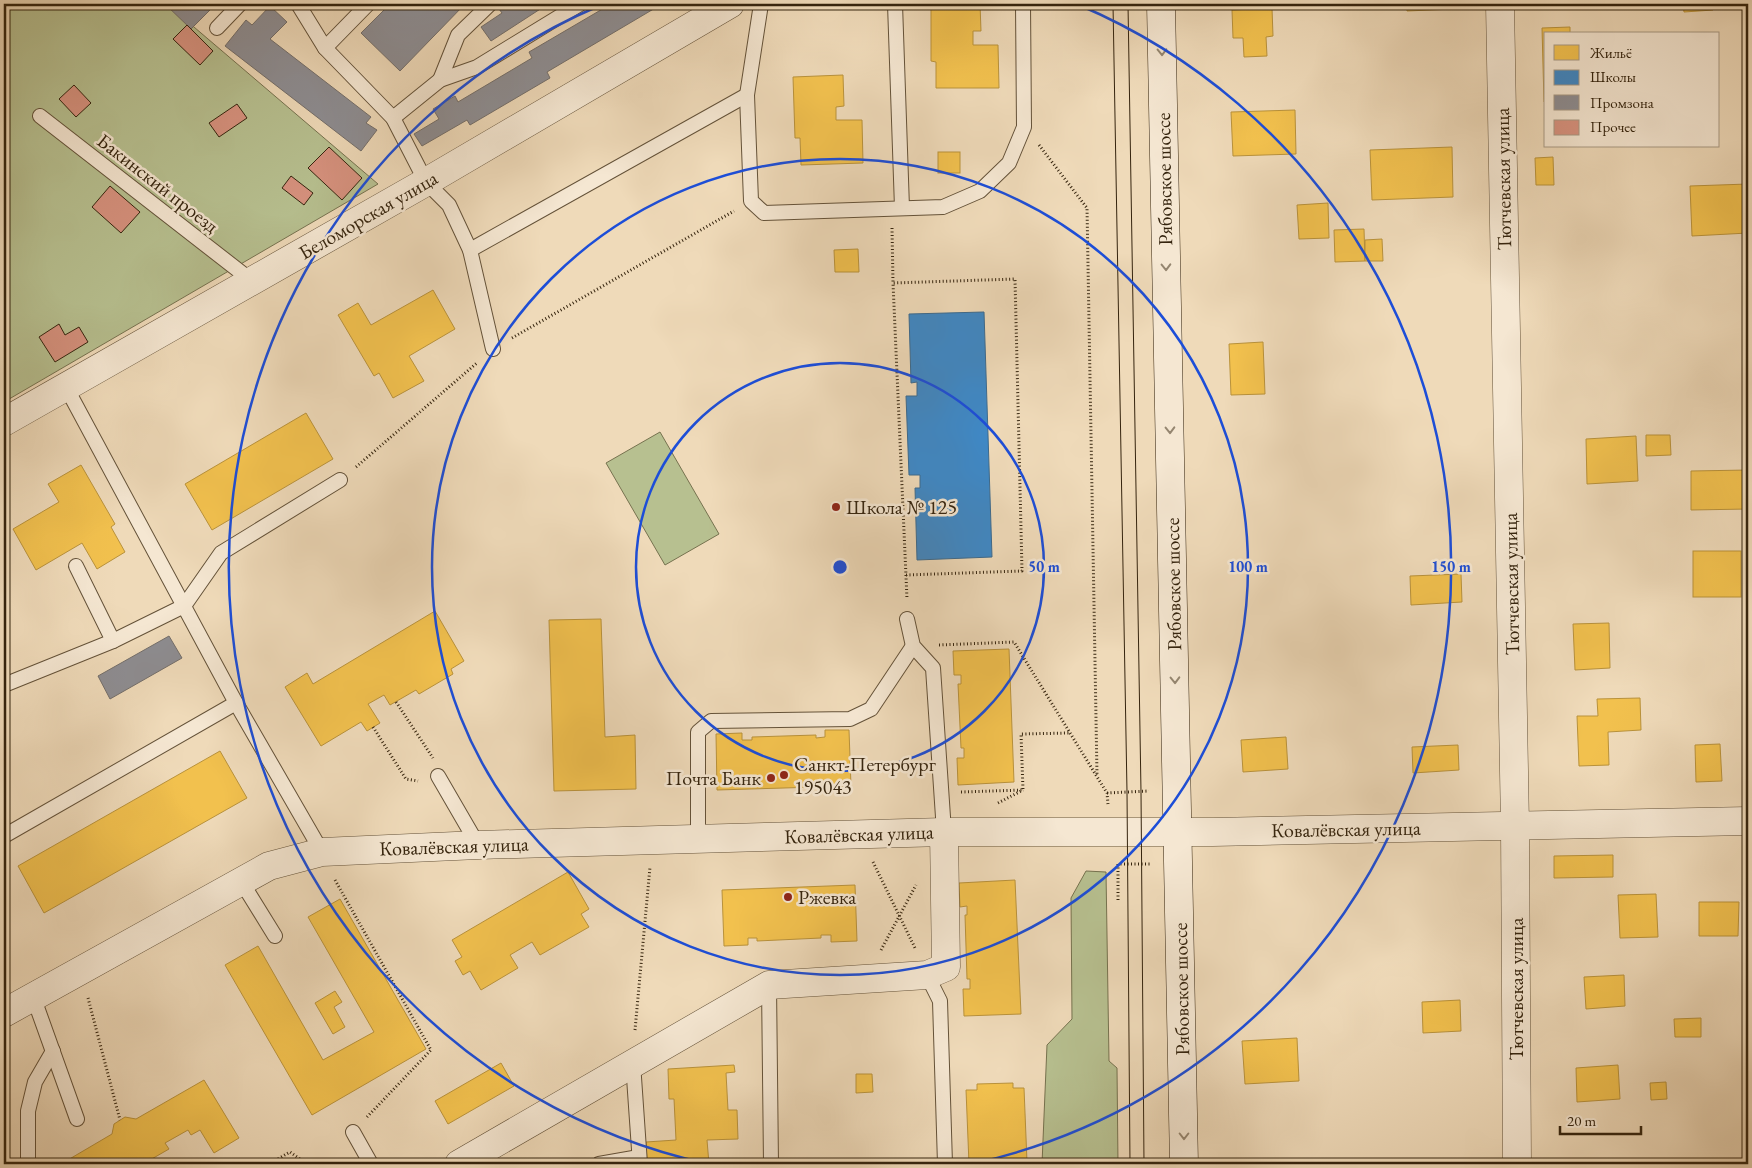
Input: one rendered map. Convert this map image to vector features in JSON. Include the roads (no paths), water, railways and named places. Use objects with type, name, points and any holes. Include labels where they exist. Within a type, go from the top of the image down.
[{"type":"street","name":"Беломорская улица","points":[[4,422],[426,182],[730,4]]},
{"type":"street","name":"Рябовское шоссе","points":[[1161,4],[1184,1164]]},
{"type":"street","name":"Тютчевская улица","points":[[1500,4],[1515,826],[1517,1164]]},
{"type":"street","name":"Ковалёвская улица","points":[[4,1013],[269,866],[322,852],[478,845],[944,832],[1178,832],[1748,821]]},
{"type":"street","name":"Ковалёвская улица","points":[[459,1164],[769,985],[927,975],[946,967],[944,832]]},
{"type":"lane","points":[[217,28],[240,4]]},
{"type":"lane","points":[[298,4],[325,48],[393,118],[426,182],[449,205],[470,250],[492,349]]},
{"type":"lane","points":[[325,48],[368,4]]},
{"type":"lane","points":[[440,80],[458,35],[490,4]]},
{"type":"lane","points":[[393,118],[440,80],[477,67],[580,4]]},
{"type":"lane","points":[[761,4],[748,95],[751,201],[764,213],[943,207],[980,191],[1009,163],[1024,126],[1023,4]]},
{"type":"lane","points":[[895,4],[897,209]]},
{"type":"lane","points":[[470,250],[748,95]]},
{"type":"lane","name":"Бакинский проезд","points":[[40,116],[252,281]]},
{"type":"lane","points":[[66,387],[236,703],[322,852]]},
{"type":"lane","points":[[4,685],[113,641],[184,606],[221,553],[340,480]]},
{"type":"lane","points":[[76,566],[113,641]]},
{"type":"lane","points":[[907,619],[913,646],[932,668],[944,832]]},
{"type":"lane","points":[[698,839],[698,732],[711,721],[850,719],[871,709],[913,646]]},
{"type":"lane","points":[[4,836],[236,703]]},
{"type":"lane","points":[[438,776],[478,845]]},
{"type":"lane","points":[[241,881],[275,936]]},
{"type":"lane","points":[[927,975],[940,1001],[945,1164]]},
{"type":"lane","points":[[769,985],[771,1164]]},
{"type":"lane","points":[[33,996],[78,1119]]},
{"type":"lane","points":[[28,1164],[28,1112],[35,1082],[53,1051]]},
{"type":"lane","points":[[599,1164],[640,1160],[633,1063]]},
{"type":"lane","points":[[353,1132],[371,1164]]},
{"type":"tram line","points":[[1113,4],[1127,792],[1130,1164]]},
{"type":"tram line","points":[[1128,4],[1141,792],[1144,1164]]},
{"type":"place","name":"Школа № 125","points":[[836,507]]},
{"type":"place","name":"Санкт-Петербург 195043","points":[[784,775]]},
{"type":"place","name":"Почта Банк","points":[[771,778]]},
{"type":"place","name":"Ржевка","points":[[788,897]]}]
